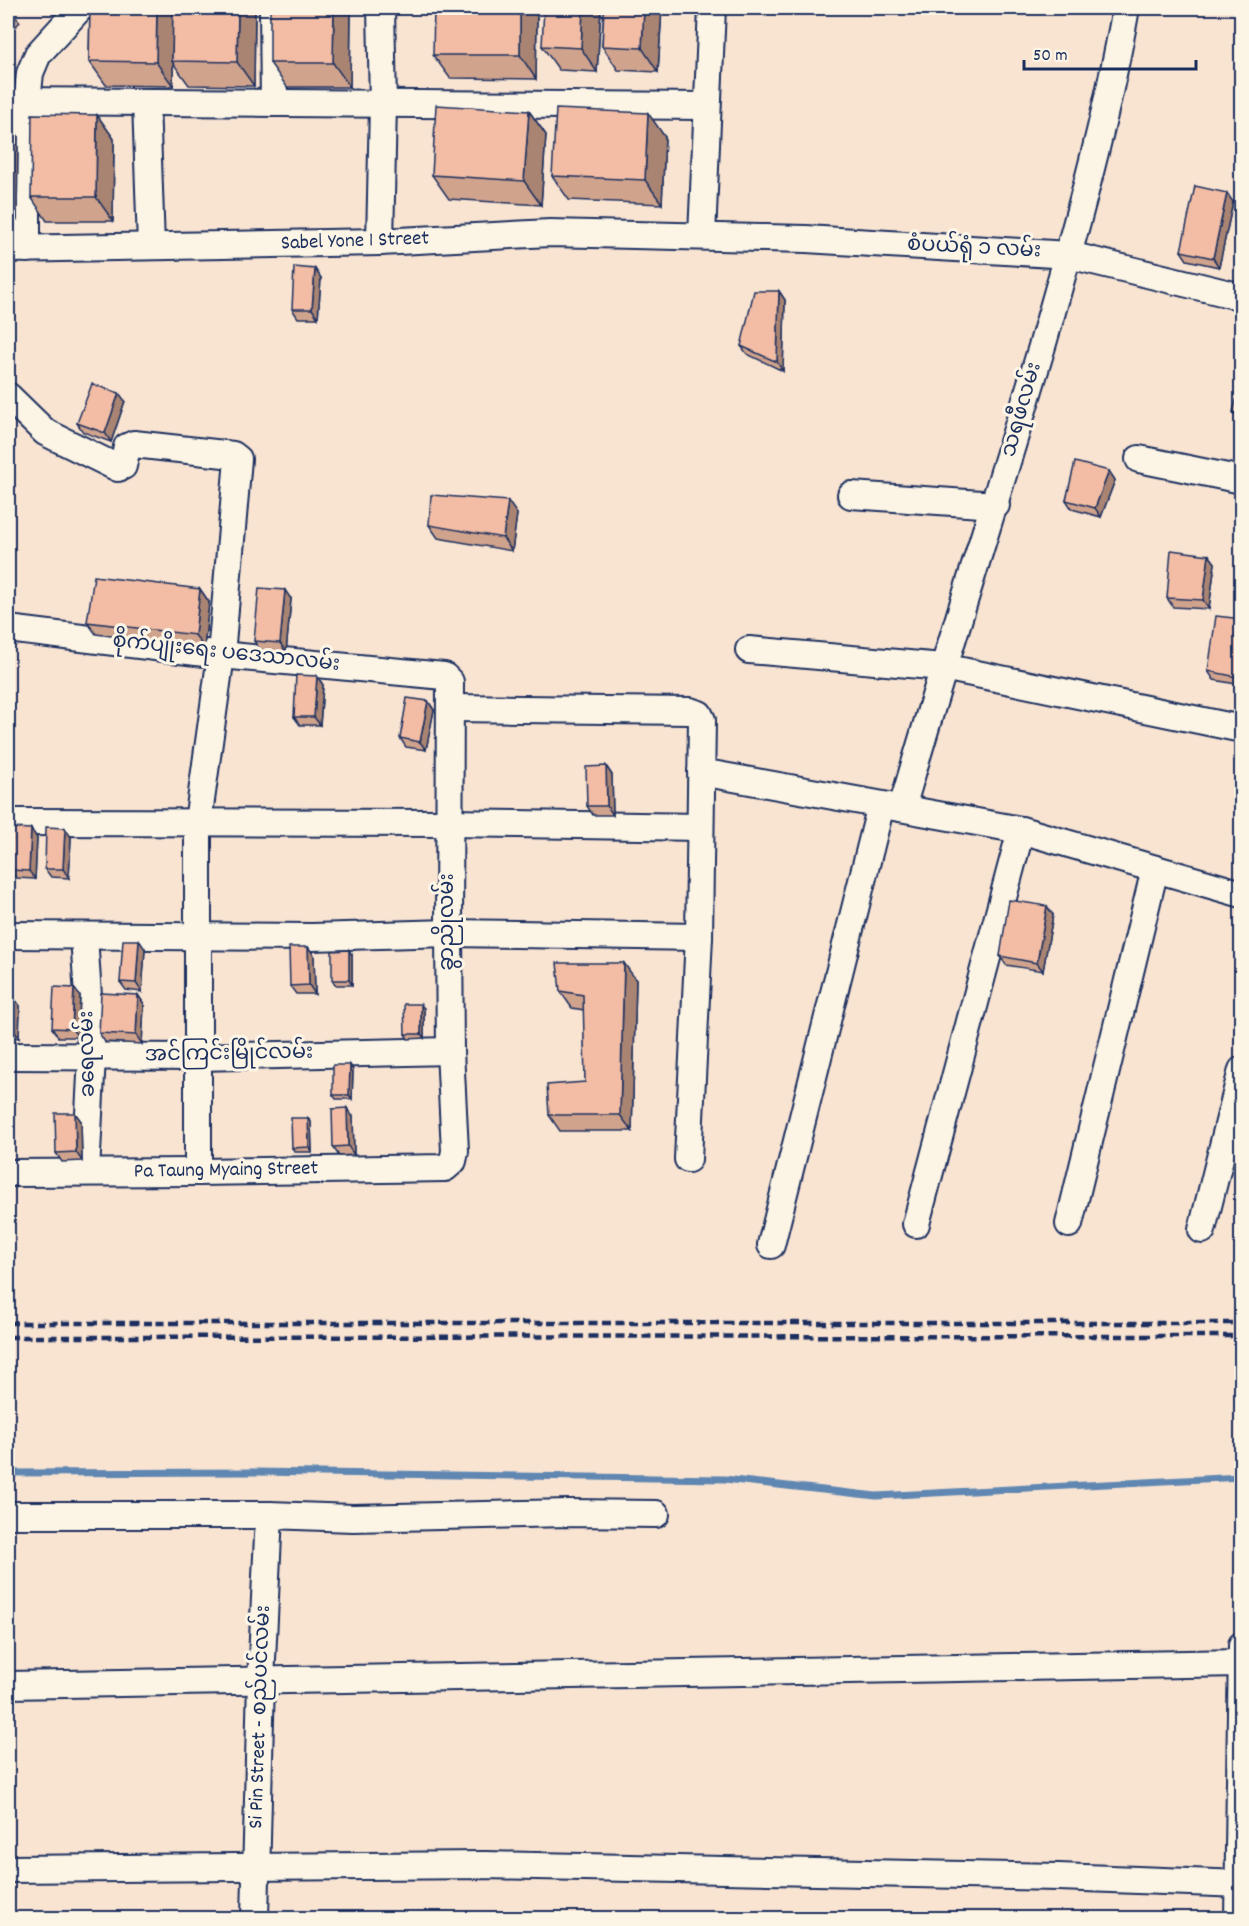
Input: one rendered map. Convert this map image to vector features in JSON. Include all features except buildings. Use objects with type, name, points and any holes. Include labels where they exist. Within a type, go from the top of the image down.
[{"type":"street","points":[[17,249],[17,101],[38,54],[81,8]]},
{"type":"street","points":[[273,8],[274,103]]},
{"type":"street","points":[[380,242],[383,104],[381,8]]},
{"type":"street","points":[[702,236],[712,8]]},
{"type":"street","name":"သရဖီလမ်း","points":[[771,1245],[892,806],[943,666],[996,504],[1069,255],[1116,64],[1126,8]]},
{"type":"street","points":[[17,101],[707,106]]},
{"type":"street","points":[[146,102],[151,246]]},
{"type":"street","name":"Sabel Yone 1 Street","points":[[17,249],[380,242],[550,233],[702,236]]},
{"type":"street","name":"စံပယ်ရုံ ၁ လမ်း","points":[[702,236],[806,239],[1069,255],[1242,297]]},
{"type":"street","points":[[8,396],[45,432],[118,468],[123,466],[127,447],[134,444],[233,455],[238,459],[221,655],[198,822],[198,1172]]},
{"type":"street","points":[[1139,459],[1242,480]]},
{"type":"street","points":[[851,495],[996,504]]},
{"type":"street","name":"စိုက်ပျိုးရေး ပဒေသာလမ်း","points":[[8,629],[221,655],[444,676]]},
{"type":"street","points":[[749,650],[943,666],[1242,729]]},
{"type":"street","name":"ခွာညိုလမ်း","points":[[444,676],[450,682],[450,1051],[455,1151],[453,1161],[445,1168]]},
{"type":"street","points":[[450,708],[690,711],[699,714],[702,720],[699,937],[688,1159]]},
{"type":"street","points":[[701,772],[1020,830],[1242,894]]},
{"type":"street","points":[[8,822],[449,823],[700,827]]},
{"type":"street","points":[[916,1224],[1020,830]]},
{"type":"street","points":[[1069,1224],[1155,869]]},
{"type":"street","points":[[8,935],[312,937],[449,933],[699,937]]},
{"type":"street","name":"ခရေလမ်း","points":[[84,936],[92,1056],[86,1173]]},
{"type":"street","name":"အင်ကြင်းမြိုင်လမ်း","points":[[8,1056],[198,1057],[450,1051]]},
{"type":"street","points":[[1202,1230],[1242,1070]]},
{"type":"street","name":"Pa Taung Myaing Street","points":[[8,1173],[445,1168]]},
{"type":"street","points":[[8,1515],[269,1515],[354,1518],[570,1513],[657,1514]]},
{"type":"street","name":"Si Pin Street - စည်ပင်လမ်း","points":[[255,1918],[261,1680],[269,1515]]},
{"type":"street","points":[[1238,1918],[1242,1646]]},
{"type":"street","points":[[8,1685],[1241,1664]]},
{"type":"street","points":[[8,1869],[485,1865],[1059,1877],[1240,1884]]},
{"type":"waterway","points":[[8,1473],[255,1472],[725,1479],[876,1496],[1242,1477]]},
{"type":"railway","points":[[8,1323],[1242,1323]]},
{"type":"railway","points":[[8,1337],[1242,1336]]}]
